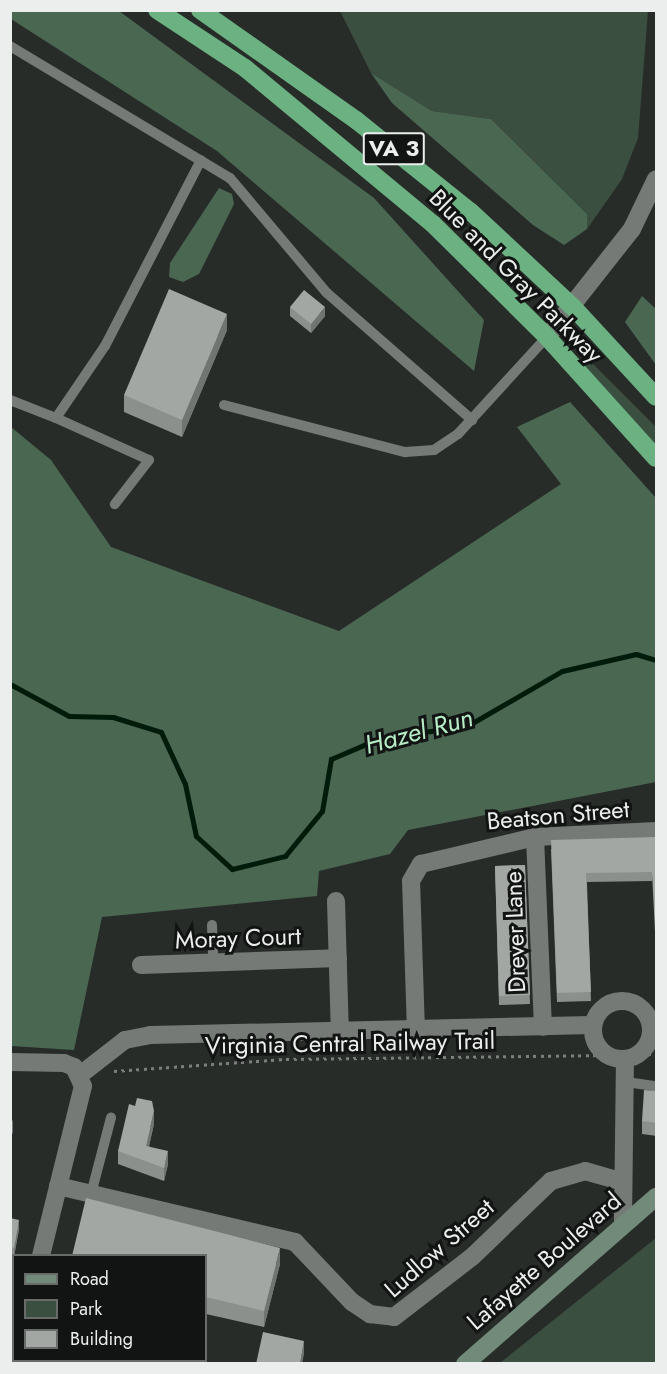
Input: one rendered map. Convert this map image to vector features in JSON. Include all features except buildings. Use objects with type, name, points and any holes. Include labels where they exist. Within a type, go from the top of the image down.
[{"type":"highway","name":"Blue and Gray Parkway","points":[[157,10],[245,69],[351,153],[433,224],[547,337],[657,458]]},
{"type":"highway","name":"Blue and Gray Parkway","points":[[200,10],[414,165],[573,307],[657,397]]},
{"type":"main road","name":"Lafayette Boulevard","points":[[465,1364],[623,1221],[657,1197]]},
{"type":"street","points":[[547,337],[633,230],[657,179]]},
{"type":"street","name":"Beatson Street","points":[[417,1031],[411,881],[421,864],[535,837],[657,831]]},
{"type":"street","name":"Drever Lane","points":[[535,837],[543,1027]]},
{"type":"street","points":[[336,901],[340,1033]]},
{"type":"street","name":"Moray Court","points":[[141,965],[338,958]]},
{"type":"street","points":[[622,1001],[640,1006],[654,1026],[645,1048],[625,1060],[606,1055],[593,1025],[603,1008],[622,1001]]},
{"type":"street","points":[[80,1075],[125,1040],[150,1035],[340,1033],[593,1025]]},
{"type":"street","points":[[623,1221],[620,1181],[626,1082],[625,1060]]},
{"type":"street","points":[[10,1062],[64,1063],[80,1075]]},
{"type":"street","points":[[41,1254],[81,1101],[80,1075]]},
{"type":"street","name":"Ludlow Street","points":[[58,1186],[295,1242],[352,1302],[370,1314],[394,1317],[472,1257],[551,1181],[585,1171],[620,1181]]},
{"type":"lane","points":[[10,46],[201,160],[245,193],[327,292],[472,420]]},
{"type":"lane","points":[[56,418],[105,346],[201,160]]},
{"type":"lane","points":[[224,405],[405,452],[445,447],[547,337]]},
{"type":"lane","points":[[10,400],[149,460],[115,504]]},
{"type":"lane","points":[[212,925],[213,962]]},
{"type":"lane","points":[[626,1082],[657,1086]]},
{"type":"lane","points":[[91,1194],[111,1118]]},
{"type":"path","points":[[646,1054],[657,1054]]},
{"type":"path","name":"Virginia Central Railway Trail","points":[[111,1071],[286,1059],[600,1055]]},
{"type":"green space","points":[[10,11],[119,11],[374,198],[484,320],[474,371],[217,151],[11,19]]},
{"type":"green space","points":[[340,11],[648,11],[638,138],[622,179],[587,229],[587,214],[491,119],[432,111],[371,73]]},
{"type":"green space","points":[[371,73],[432,111],[491,119],[587,214],[587,229],[564,245],[533,225],[392,103]]},
{"type":"green space","points":[[219,188],[232,194],[234,204],[199,274],[183,282],[169,277],[170,263]]},
{"type":"green space","points":[[642,296],[656,309],[656,365],[625,322]]},
{"type":"green space","points":[[580,351],[656,427],[656,446],[584,365]]},
{"type":"green space","points":[[570,402],[656,498],[656,782],[408,830],[390,854],[319,871],[317,896],[102,917],[74,1050],[11,1046],[11,427],[51,460],[111,547],[339,631],[561,484],[517,427]]},
{"type":"green space","points":[[656,1238],[656,1363],[500,1363]]},
{"type":"waterway","name":"Hazel Run","points":[[10,684],[69,716],[113,717],[161,732],[185,784],[196,836],[232,869],[285,856],[322,811],[331,759],[380,738],[467,726],[562,671],[636,654],[656,660]]}]
